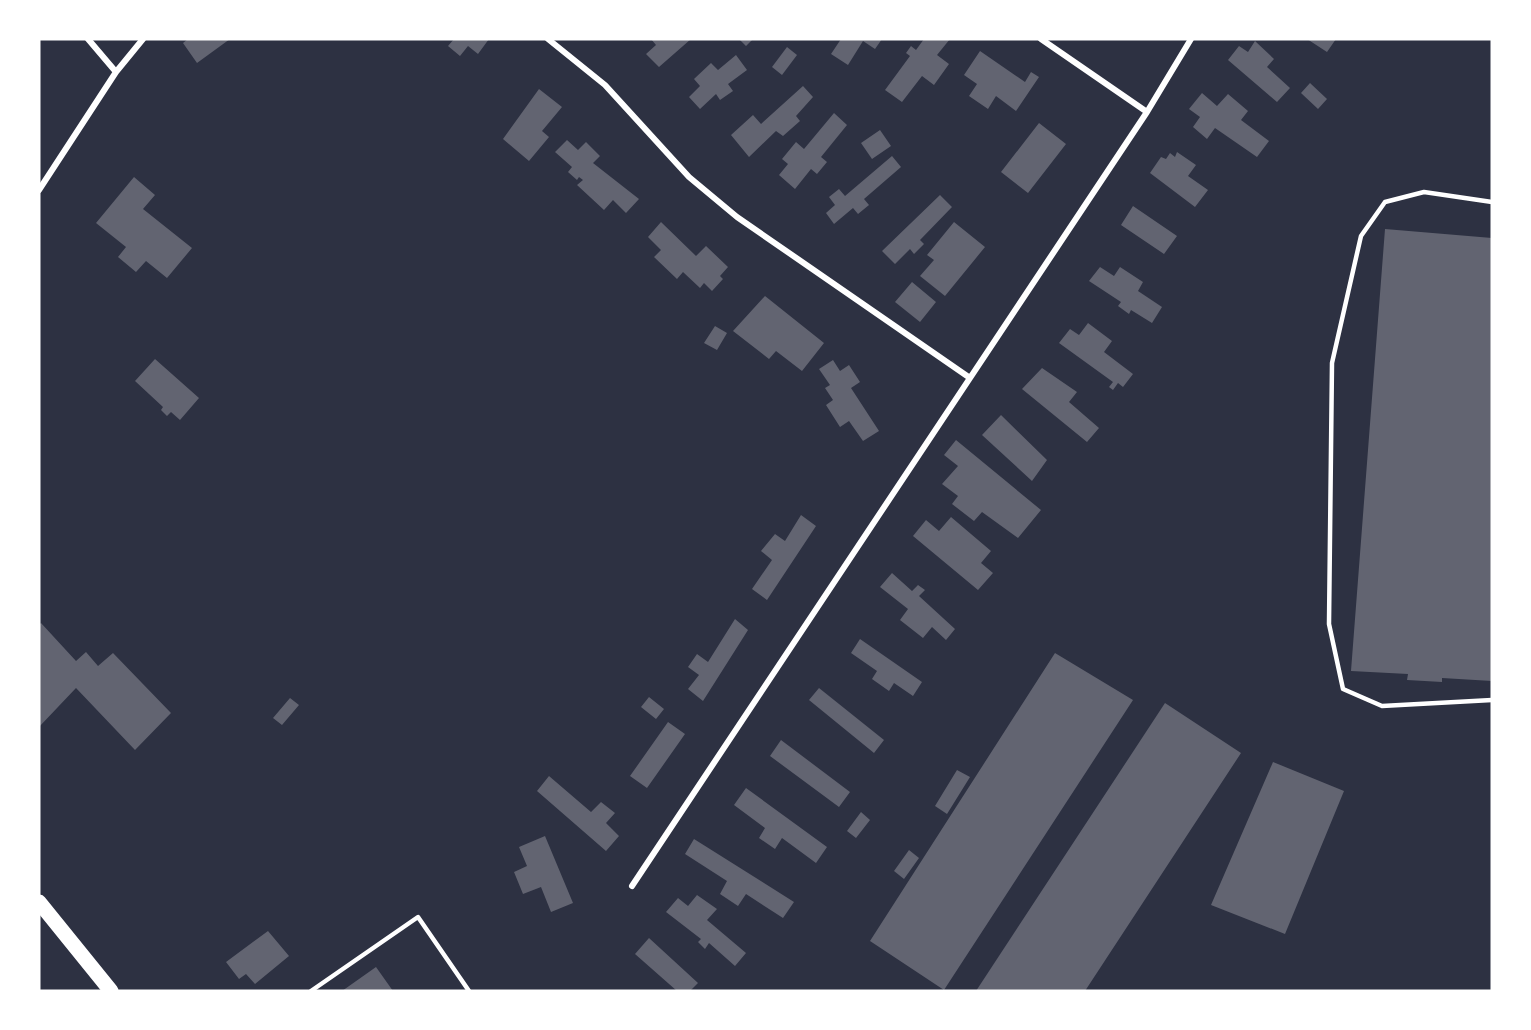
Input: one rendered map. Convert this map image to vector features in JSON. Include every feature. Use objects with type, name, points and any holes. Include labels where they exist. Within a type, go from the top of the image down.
[{"type":"main road","points":[[39,902],[111,991]]},
{"type":"street","points":[[88,39],[116,72]]},
{"type":"street","points":[[39,190],[116,72],[143,39]]},
{"type":"street","points":[[548,39],[605,85],[689,177],[737,217],[970,378]]},
{"type":"street","points":[[1041,39],[1147,112]]},
{"type":"street","points":[[632,886],[1147,112],[1191,39]]},
{"type":"lane","points":[[1492,202],[1424,192],[1385,202],[1361,236],[1332,363],[1329,624],[1343,689],[1382,706],[1492,700]]},
{"type":"lane","points":[[311,991],[418,917],[469,991]]},
{"type":"building","points":[[188,39],[230,39],[197,63],[183,43]]},
{"type":"building","points":[[454,39],[489,39],[478,54],[468,46],[460,56],[448,46]]},
{"type":"building","points":[[651,39],[691,39],[659,67],[646,54],[656,45]]},
{"type":"building","points":[[739,39],[753,39],[746,46]]},
{"type":"building","points":[[841,39],[882,39],[875,49],[863,41],[848,65],[831,54]]},
{"type":"building","points":[[924,39],[950,39],[937,55],[949,64],[934,85],[922,76],[902,102],[885,90],[910,56],[906,53],[911,46],[916,50]]},
{"type":"building","points":[[1307,39],[1336,39],[1327,52]]},
{"type":"building","points":[[1255,41],[1274,59],[1267,67],[1290,88],[1277,102],[1228,60],[1239,46],[1248,52]]},
{"type":"building","points":[[787,47],[797,55],[782,75],[772,67]]},
{"type":"building","points":[[980,51],[1025,82],[1031,72],[1039,77],[1016,111],[996,96],[988,109],[969,96],[977,84],[964,75]]},
{"type":"building","points":[[736,55],[747,70],[728,84],[733,91],[720,100],[716,94],[700,109],[689,97],[700,86],[694,79],[711,63],[718,70]]},
{"type":"building","points":[[1310,83],[1327,99],[1318,109],[1301,93]]},
{"type":"building","points":[[803,86],[813,97],[796,116],[800,121],[783,136],[776,131],[749,157],[731,135],[753,115],[761,124]]},
{"type":"building","points":[[539,89],[562,107],[542,131],[549,137],[529,161],[503,139]]},
{"type":"building","points":[[1202,93],[1217,106],[1228,94],[1248,111],[1241,120],[1269,141],[1257,157],[1215,128],[1207,139],[1193,127],[1200,117],[1189,109]]},
{"type":"building","points":[[834,113],[847,125],[821,157],[827,162],[817,174],[811,169],[795,189],[779,175],[788,164],[782,159],[796,142],[804,149]]},
{"type":"building","points":[[1039,123],[1066,144],[1028,193],[1001,172]]},
{"type":"building","points":[[880,130],[891,146],[872,159],[861,143]]},
{"type":"building","points":[[567,140],[578,150],[586,142],[600,156],[593,163],[639,199],[626,213],[613,200],[604,210],[577,185],[583,180],[579,177],[577,180],[568,172],[572,167],[555,152]]},
{"type":"building","points":[[1177,152],[1196,165],[1188,176],[1208,190],[1195,207],[1150,173],[1161,157],[1166,159],[1170,153],[1175,157]]},
{"type":"building","points":[[892,156],[901,167],[864,199],[869,205],[858,214],[853,208],[834,224],[826,213],[835,205],[829,197],[839,189],[845,196]]},
{"type":"building","points":[[134,177],[155,195],[143,209],[192,248],[167,278],[146,261],[136,272],[118,257],[126,247],[96,223]]},
{"type":"building","points":[[940,195],[952,207],[920,240],[924,244],[914,254],[910,249],[895,264],[882,251]]},
{"type":"building","points":[[1133,206],[1177,236],[1164,254],[1121,225]]},
{"type":"building","points":[[661,222],[696,256],[706,246],[728,267],[720,276],[723,279],[712,291],[704,283],[700,288],[683,272],[677,279],[654,257],[661,250],[648,237]]},
{"type":"building","points":[[954,222],[985,247],[945,296],[920,276],[934,260],[927,255]]},
{"type":"building","points":[[1385,229],[1492,238],[1492,681],[1442,678],[1442,682],[1407,680],[1408,674],[1351,671]]},
{"type":"building","points":[[1100,267],[1114,276],[1120,267],[1143,282],[1138,291],[1162,307],[1152,323],[1131,310],[1129,314],[1118,306],[1121,302],[1089,281]]},
{"type":"building","points":[[912,282],[936,302],[920,322],[895,302]]},
{"type":"building","points":[[765,296],[824,343],[802,371],[776,351],[769,359],[733,331]]},
{"type":"building","points":[[1088,323],[1112,341],[1104,352],[1133,374],[1123,387],[1118,383],[1113,390],[1109,387],[1113,382],[1059,343],[1070,329],[1079,335]]},
{"type":"building","points":[[715,326],[727,333],[717,350],[704,343]]},
{"type":"building","points":[[155,359],[199,398],[180,420],[171,412],[167,416],[161,410],[163,407],[135,381]]},
{"type":"building","points":[[833,360],[840,371],[849,365],[860,382],[851,388],[879,431],[863,441],[849,421],[840,427],[826,405],[833,400],[825,388],[830,385],[819,369]]},
{"type":"building","points":[[1042,368],[1077,392],[1069,402],[1099,428],[1087,442],[1022,389]]},
{"type":"building","points":[[1001,415],[1047,460],[1032,481],[982,435]]},
{"type":"building","points":[[956,440],[1041,510],[1018,538],[982,512],[974,521],[952,504],[958,496],[942,484],[958,466],[944,455]]},
{"type":"building","points":[[801,515],[816,526],[767,600],[752,589],[772,560],[761,551],[775,534],[785,541]]},
{"type":"building","points":[[951,517],[991,551],[981,563],[993,573],[978,590],[913,536],[926,520],[939,531]]},
{"type":"building","points":[[892,573],[912,591],[918,585],[925,590],[919,596],[955,629],[946,640],[932,627],[923,638],[900,620],[908,609],[880,587]]},
{"type":"building","points":[[735,619],[748,630],[703,701],[688,689],[699,675],[688,667],[697,654],[708,662]]},
{"type":"building","points":[[41,623],[76,661],[86,652],[98,666],[113,653],[171,713],[135,750],[76,688],[39,727],[39,625]]},
{"type":"building","points":[[860,639],[922,682],[913,696],[894,683],[889,691],[872,679],[877,671],[851,653]]},
{"type":"building","points":[[1055,653],[1133,700],[944,990],[870,941]]},
{"type":"building","points":[[819,688],[884,740],[874,753],[809,700]]},
{"type":"building","points":[[649,697],[664,709],[656,719],[641,707]]},
{"type":"building","points":[[290,698],[299,705],[282,725],[273,718]]},
{"type":"building","points":[[1165,703],[1241,753],[1085,991],[976,991]]},
{"type":"building","points":[[668,722],[685,734],[647,788],[630,776]]},
{"type":"building","points":[[781,740],[850,792],[839,807],[770,756]]},
{"type":"building","points":[[1273,762],[1344,791],[1285,934],[1211,905]]},
{"type":"building","points":[[957,770],[970,777],[947,814],[935,806]]},
{"type":"building","points":[[549,776],[591,812],[601,802],[615,813],[606,823],[619,836],[606,851],[537,791]]},
{"type":"building","points":[[746,788],[827,847],[816,863],[782,838],[775,849],[759,838],[765,828],[734,805]]},
{"type":"building","points":[[861,812],[870,820],[856,838],[847,831]]},
{"type":"building","points":[[545,836],[573,903],[551,912],[541,887],[523,894],[514,872],[527,866],[519,847]]},
{"type":"building","points":[[694,839],[794,902],[783,918],[746,894],[738,906],[720,894],[727,881],[685,854]]},
{"type":"building","points":[[909,850],[919,858],[904,879],[894,871]]},
{"type":"building","points":[[697,895],[717,909],[707,920],[746,953],[735,966],[709,943],[705,949],[698,942],[701,939],[666,912],[678,898],[688,906]]},
{"type":"building","points":[[268,931],[289,956],[255,984],[246,974],[239,979],[226,962]]},
{"type":"building","points":[[649,938],[698,983],[690,991],[677,991],[635,954]]},
{"type":"building","points":[[376,967],[393,991],[342,991]]}]
